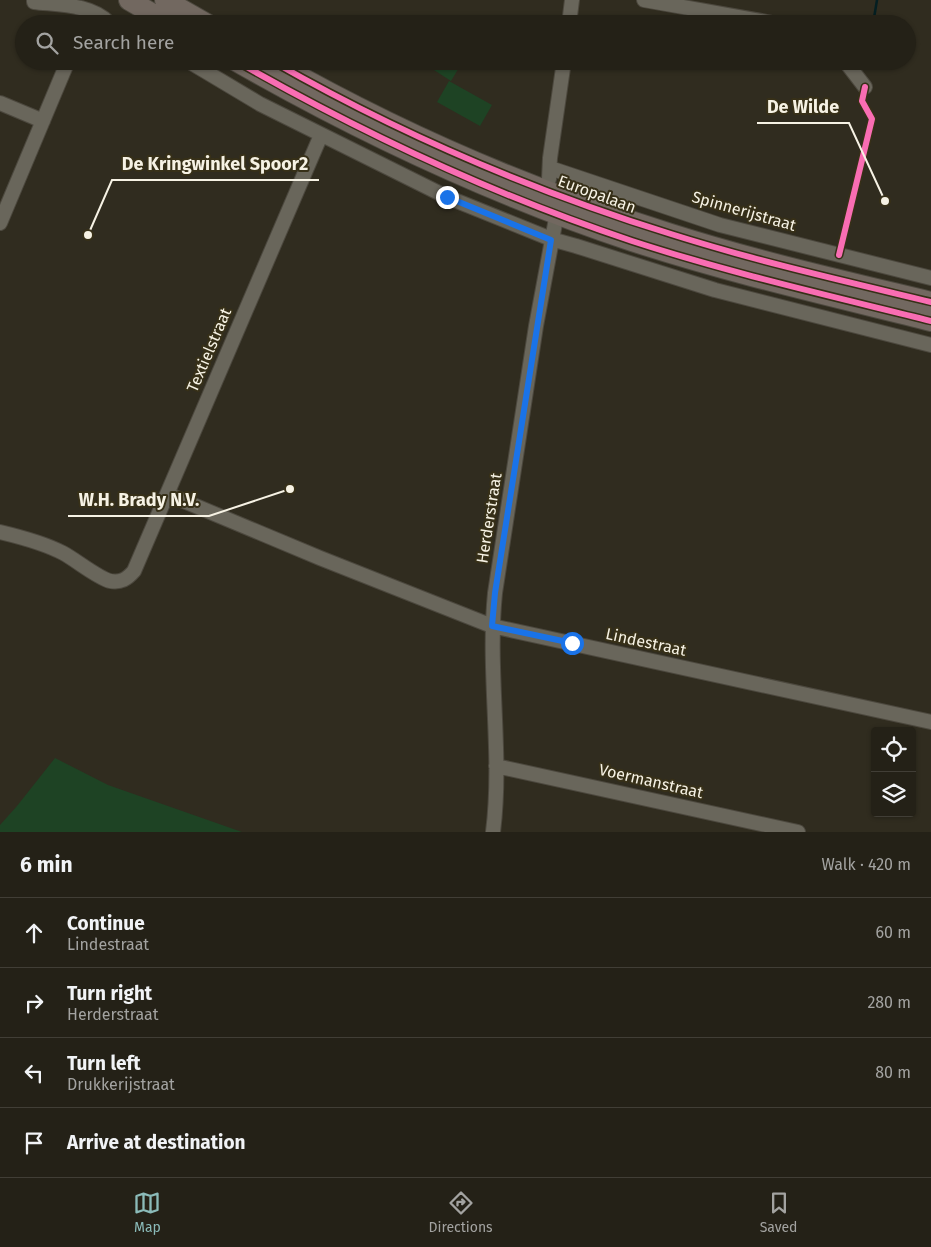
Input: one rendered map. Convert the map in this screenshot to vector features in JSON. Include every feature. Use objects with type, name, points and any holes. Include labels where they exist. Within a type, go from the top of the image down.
[{"type":"highway","points":[[129,0],[155,15]]},
{"type":"highway","points":[[165,0],[191,15]]},
{"type":"highway","name":"Europalaan","points":[[252,70],[377,137],[471,179],[630,240],[720,268],[931,321]]},
{"type":"highway","name":"Europalaan","points":[[289,70],[395,125],[478,162],[546,190],[628,220],[715,247],[931,302]]},
{"type":"street","points":[[34,0],[34,2],[91,10],[100,15]]},
{"type":"street","points":[[570,15],[572,0]]},
{"type":"street","points":[[644,0],[728,15]]},
{"type":"street","points":[[0,222],[64,70]]},
{"type":"street","points":[[203,70],[260,104],[447,197],[551,240],[576,246],[714,290],[931,346]]},
{"type":"street","points":[[546,190],[563,70]]},
{"type":"street","points":[[852,70],[864,87]]},
{"type":"street","points":[[0,103],[43,121]]},
{"type":"street","name":"Textielstraat","points":[[0,532],[30,540],[62,552],[108,581],[122,581],[128,578],[139,562],[321,134]]},
{"type":"street","name":"Spinnerijstraat","points":[[550,168],[720,225],[931,278]]},
{"type":"street","name":"Herderstraat","points":[[493,832],[496,766],[492,626],[495,593],[551,240],[557,213]]},
{"type":"street","name":"Lindestraat","points":[[167,494],[320,558],[492,626],[931,722]]},
{"type":"street","name":"Voermanstraat","points":[[496,766],[798,832]]},
{"type":"green space","points":[[434,70],[458,70],[451,81]]},
{"type":"green space","points":[[449,81],[492,105],[480,126],[437,102]]},
{"type":"green space","points":[[55,758],[108,785],[242,832],[0,832],[0,825]]},
{"type":"waterway","points":[[874,15],[877,0]]},
{"type":"cycle path","points":[[252,70],[332,113],[429,161],[530,204],[581,223],[669,253],[781,284],[931,321]]},
{"type":"cycle path","points":[[289,70],[417,136],[568,199],[671,234],[735,253],[931,302]]},
{"type":"cycle path","points":[[839,255],[872,119],[862,101],[865,87]]},
{"type":"place","name":"De Wilde","points":[[885,201]]},
{"type":"place","name":"De Kringwinkel Spoor2","points":[[88,235]]},
{"type":"place","name":"W.H. Brady N.V.","points":[[290,489]]},
{"type":"route","points":[[447,197],[551,240],[495,593],[492,626],[572,643]]}]
